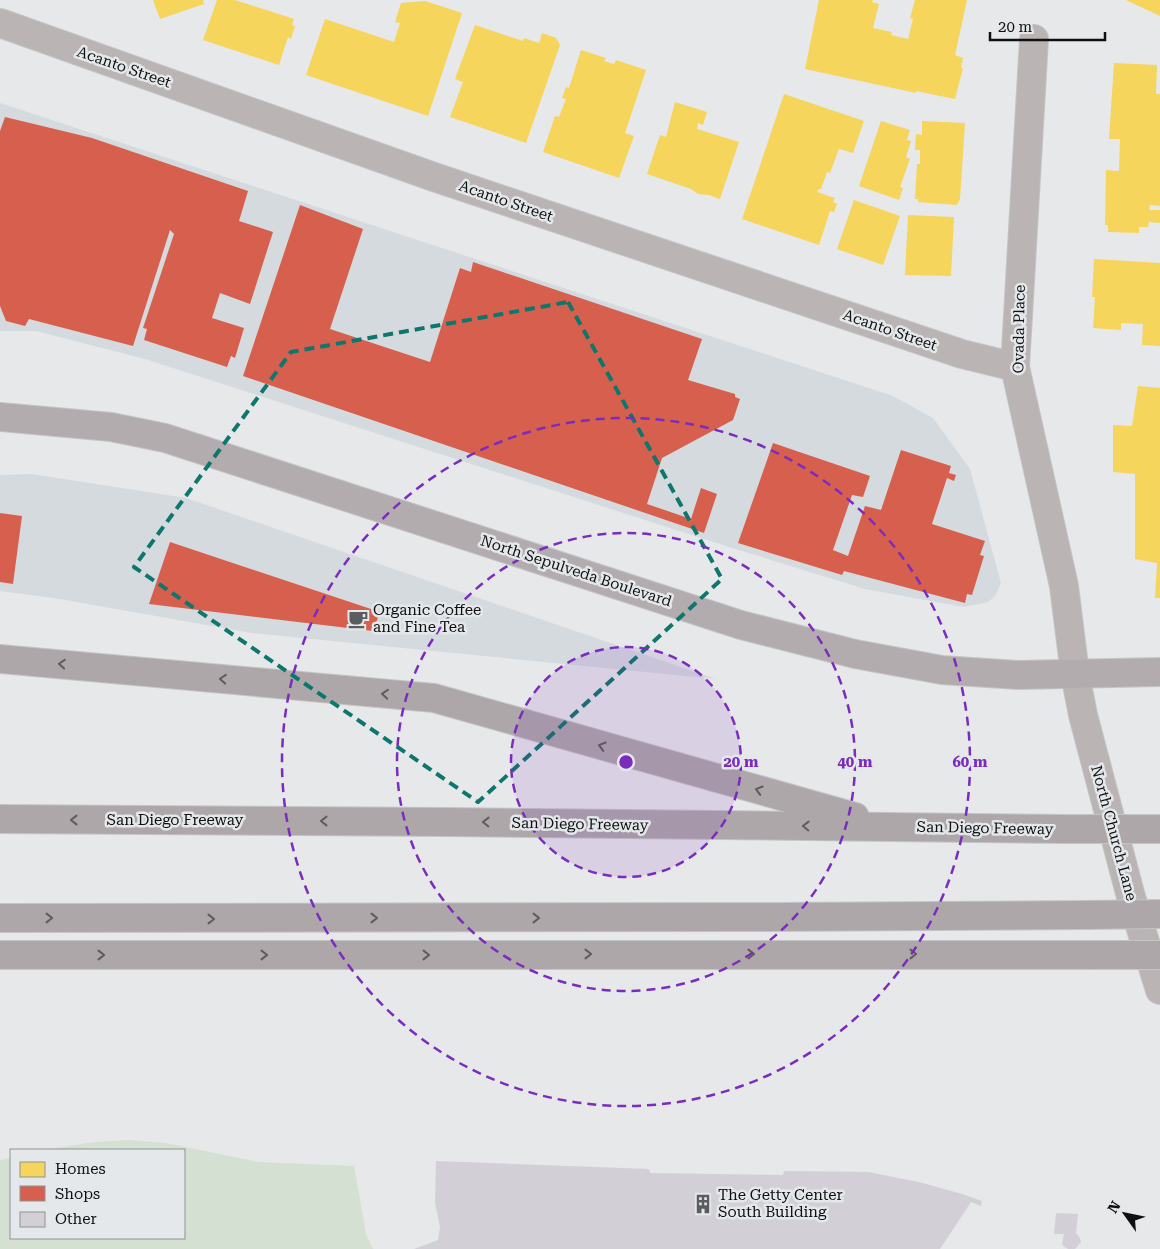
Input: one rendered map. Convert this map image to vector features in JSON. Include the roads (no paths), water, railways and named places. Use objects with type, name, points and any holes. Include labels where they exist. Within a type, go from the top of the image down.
[{"type":"highway","points":[[0,659],[434,698],[890,827]]},
{"type":"highway","name":"San Diego Freeway","points":[[0,820],[1160,829]]},
{"type":"highway","points":[[0,918],[760,917],[1160,914]]},
{"type":"highway","points":[[0,955],[1160,955]]},
{"type":"main road","name":"North Sepulveda Boulevard","points":[[0,416],[111,427],[165,438],[741,625],[854,654],[942,670],[1018,675],[1160,672]]},
{"type":"street","name":"Acanto Street","points":[[0,23],[443,180],[962,354],[1015,367]]},
{"type":"street","name":"Ovada Place","points":[[1034,39],[1015,367],[1064,586],[1075,674]]},
{"type":"street","name":"North Church Lane","points":[[1075,674],[1082,715],[1131,898],[1160,990]]},
{"type":"place","name":"Organic Coffee and Fine Tea","points":[[358,619]]},
{"type":"place","name":"The Getty Center South Building","points":[[703,1204]]}]
